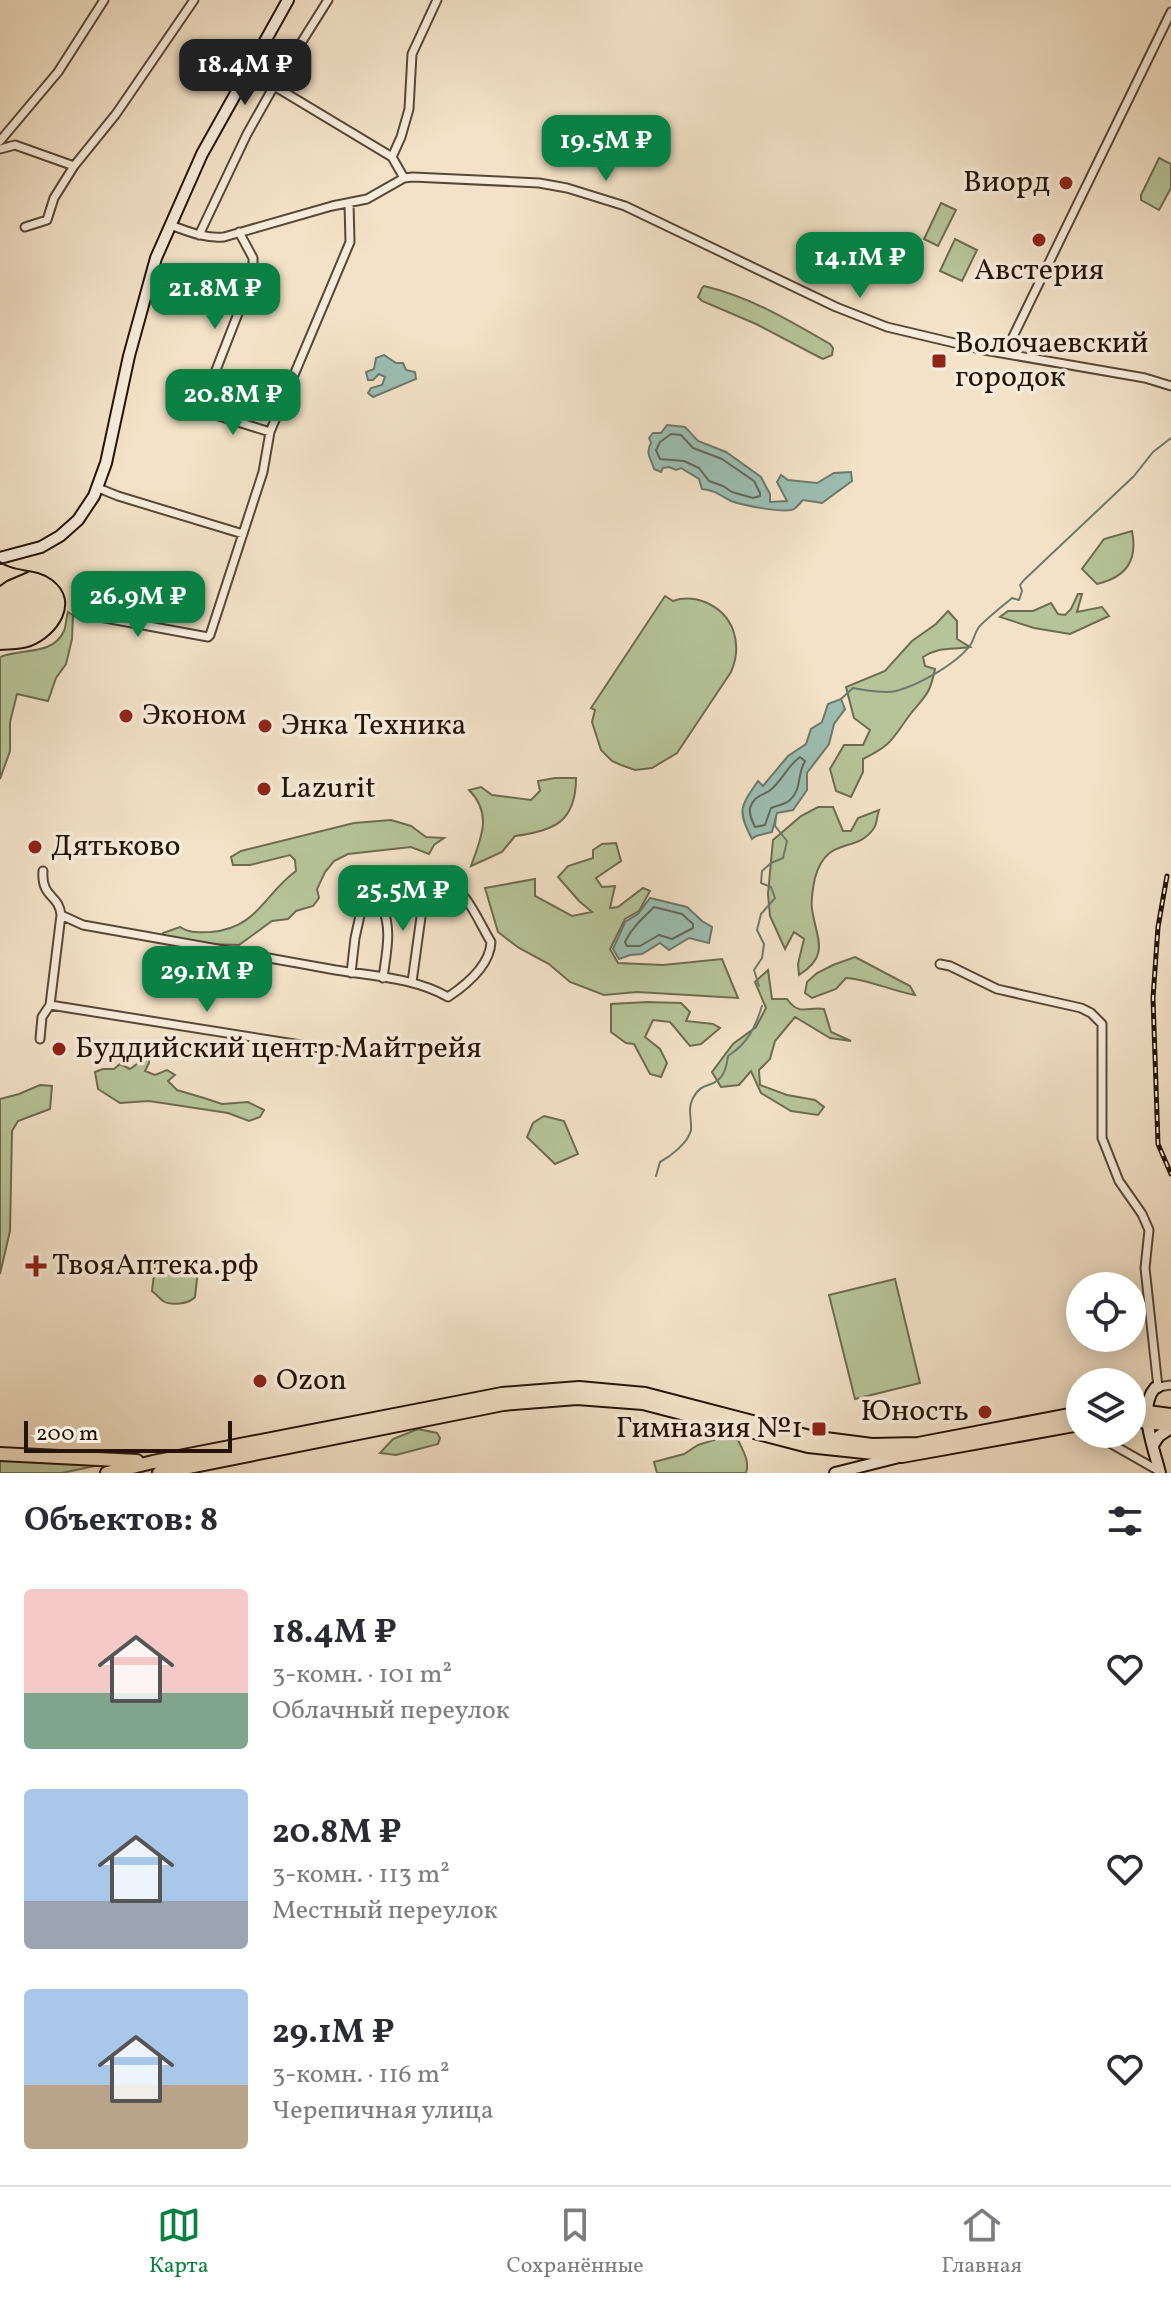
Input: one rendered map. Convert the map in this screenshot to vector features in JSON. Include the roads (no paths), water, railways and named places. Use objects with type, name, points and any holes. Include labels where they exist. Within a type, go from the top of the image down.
[{"type":"main road","points":[[0,558],[41,547],[60,536],[83,514],[98,488],[156,258],[202,154],[288,0]]},
{"type":"main road","points":[[1146,1404],[1150,1394],[1158,1387]]},
{"type":"main road","points":[[0,1454],[156,1468],[502,1394],[579,1388],[645,1394],[810,1437],[872,1445],[918,1444],[1066,1424]]},
{"type":"main road","points":[[107,1473],[156,1468],[503,1404],[577,1398],[643,1403],[808,1446],[902,1456]]},
{"type":"main road","points":[[1146,1414],[1171,1415]]},
{"type":"main road","points":[[1146,1416],[1171,1427],[1153,1445]]},
{"type":"main road","points":[[835,1473],[902,1456],[1066,1424]]},
{"type":"main road","points":[[1146,1425],[1160,1472]]},
{"type":"street","points":[[0,141],[58,72],[104,0]]},
{"type":"street","points":[[25,227],[47,220],[54,198],[74,166],[116,114],[194,0]]},
{"type":"street","points":[[199,235],[235,158],[274,86],[328,0]]},
{"type":"street","points":[[392,157],[409,109],[412,54],[437,0]]},
{"type":"street","points":[[1005,353],[1171,12]]},
{"type":"street","points":[[274,86],[392,157],[404,178]]},
{"type":"street","points":[[0,149],[15,145],[74,166]]},
{"type":"street","points":[[170,225],[214,238],[367,199],[404,178],[539,183],[567,188],[625,206],[836,307],[887,327],[1005,353],[1145,378],[1171,386]]},
{"type":"street","points":[[78,613],[208,637],[212,631],[263,472],[270,432],[350,242],[349,203]]},
{"type":"street","points":[[239,232],[253,258],[253,275],[202,401],[203,409],[270,432]]},
{"type":"street","points":[[98,488],[243,534]]},
{"type":"street","points":[[40,1039],[42,1017],[50,1005],[61,915],[61,908],[42,883],[43,871]]},
{"type":"street","points":[[61,915],[83,925],[412,982],[433,988],[448,997],[466,984],[491,947],[491,942],[459,889],[451,883],[442,880],[425,888],[391,890],[377,906]]},
{"type":"street","points":[[412,982],[425,888]]},
{"type":"street","points":[[351,973],[361,911],[363,907],[377,906],[385,912],[388,939],[383,978]]},
{"type":"street","points":[[940,964],[997,989],[1081,1008],[1098,1017],[1102,1024],[1102,1138],[1119,1181],[1149,1230],[1145,1268],[1158,1387],[1171,1385]]},
{"type":"street","points":[[50,1005],[358,1054]]},
{"type":"street","points":[[1118,1448],[1160,1472]]},
{"type":"water","points":[[384,355],[396,363],[403,363],[406,370],[415,372],[416,379],[373,397],[368,393],[371,388],[382,385],[385,377],[379,374],[368,380],[366,372],[374,369],[376,358]]},
{"type":"water","points":[[667,425],[685,427],[698,441],[726,452],[761,477],[770,494],[770,502],[787,501],[777,482],[781,475],[788,480],[817,483],[834,473],[851,472],[852,481],[822,503],[803,500],[789,510],[736,503],[702,489],[699,479],[681,468],[663,468],[661,472],[654,469],[649,438],[653,433],[661,433]]},
{"type":"water","points":[[841,699],[845,709],[834,724],[829,744],[807,773],[807,790],[793,810],[777,813],[772,832],[752,839],[743,815],[747,797],[758,781],[763,786],[788,756],[806,744],[811,729],[822,722],[828,704]]},
{"type":"water","points":[[650,898],[687,907],[712,927],[709,943],[689,938],[669,950],[660,943],[642,954],[619,959],[613,949],[625,922],[638,914]]},
{"type":"waterway","points":[[841,699],[853,688],[886,692],[905,688],[957,659],[971,644],[982,624],[1012,598],[1019,600],[1020,585],[1024,580],[1134,476],[1153,452],[1171,438]]},
{"type":"waterway","points":[[759,986],[754,970],[762,958],[764,944],[757,930],[761,914],[775,898],[771,887],[761,883],[762,871],[783,858],[787,841],[775,826],[776,817]]},
{"type":"waterway","points":[[656,1176],[660,1162],[678,1149],[689,1135],[693,1098],[702,1087],[715,1082],[722,1075],[728,1056],[750,1034],[762,1006]]},
{"type":"tram line","points":[[0,562],[46,576],[65,598],[62,618],[49,635],[31,646],[0,650]]},
{"type":"tram line","points":[[0,586],[28,572]]},
{"type":"railway","points":[[1167,876],[1158,927],[1153,998],[1158,1144],[1171,1174]]},
{"type":"place","name":"Виорд","points":[[1066,183]]},
{"type":"place","name":"Австерия","points":[[1039,240]]},
{"type":"place","name":"Волочаевский городок","points":[[939,361]]},
{"type":"place","name":"Эконом","points":[[126,716]]},
{"type":"place","name":"Энка Техника","points":[[265,726]]},
{"type":"place","name":"Lazurit","points":[[264,789]]},
{"type":"place","name":"Дятьково","points":[[35,847]]},
{"type":"place","name":"Буддийский центр Майтрейя","points":[[59,1049]]},
{"type":"place","name":"ТвояАптека.рф","points":[[36,1266]]},
{"type":"place","name":"Ozon","points":[[260,1381]]},
{"type":"place","name":"Юность","points":[[985,1412]]},
{"type":"place","name":"Гимназия №1","points":[[819,1429]]}]
